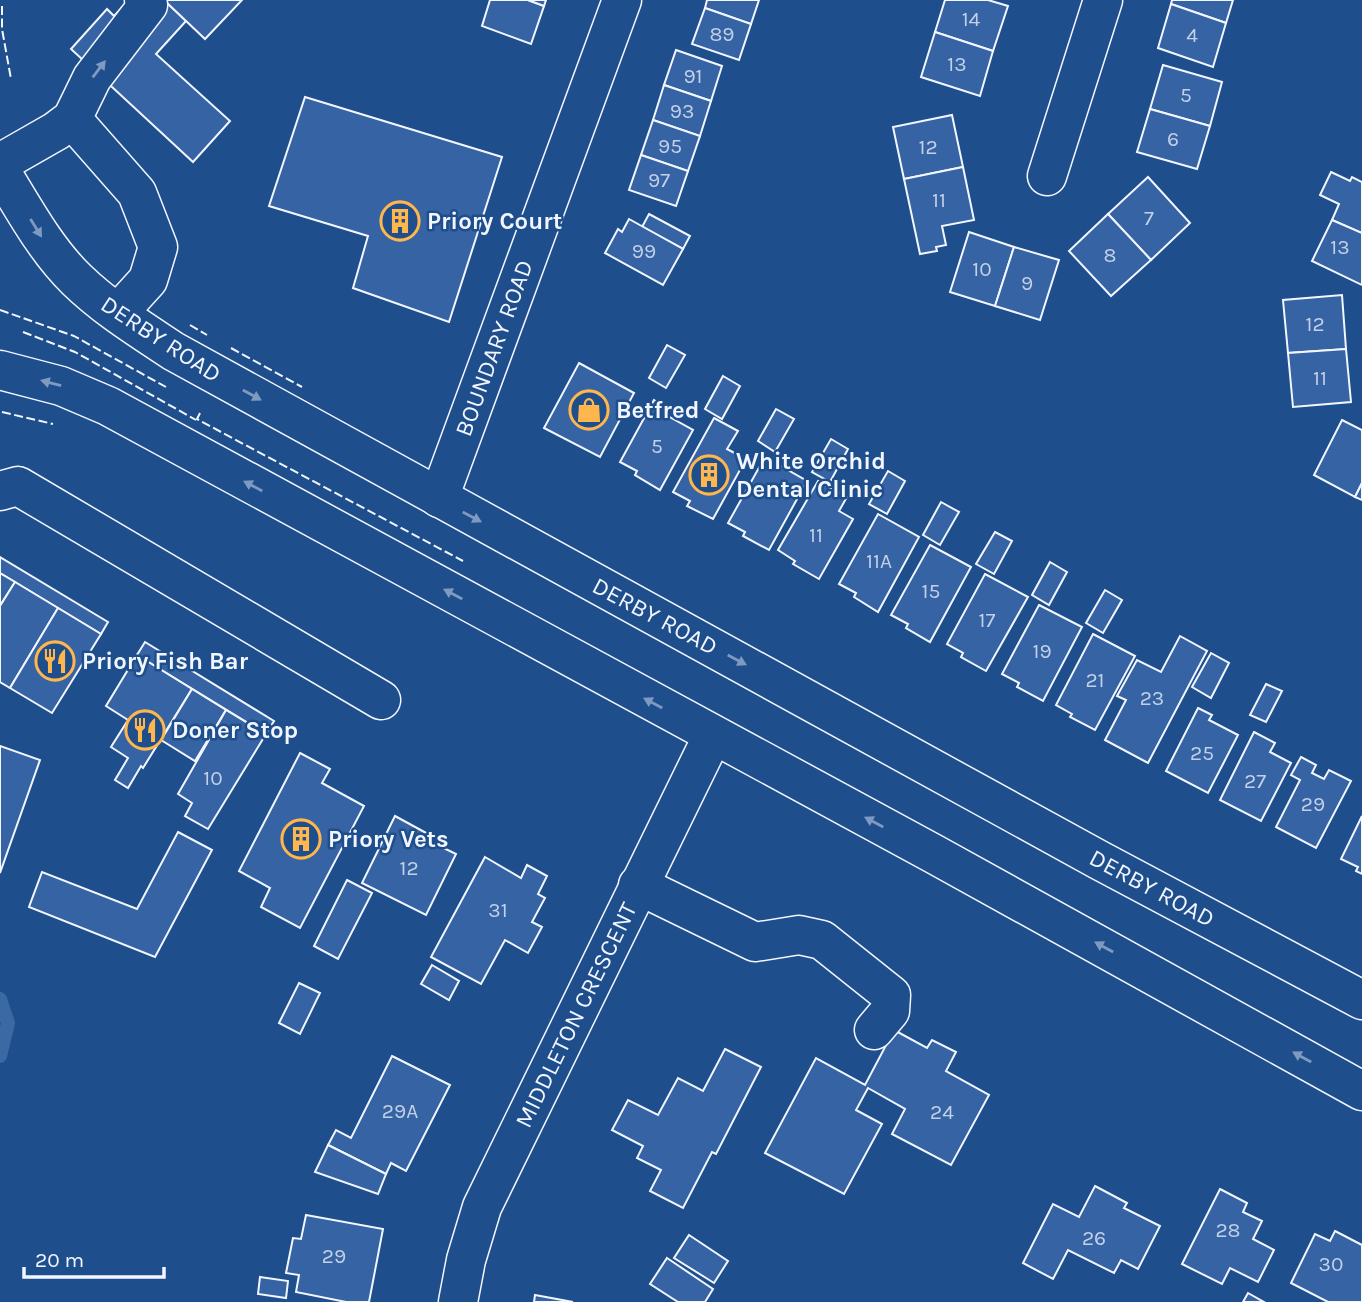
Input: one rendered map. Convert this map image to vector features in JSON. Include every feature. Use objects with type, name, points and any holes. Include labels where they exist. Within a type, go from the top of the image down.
[{"type":"main road","points":[[0,163],[72,119],[92,78],[148,5],[144,0]]},
{"type":"main road","name":"BOUNDARY ROAD","points":[[439,498],[622,0]]},
{"type":"main road","points":[[1047,176],[1103,0]]},
{"type":"main road","points":[[72,119],[137,193],[158,247],[148,280],[118,313]]},
{"type":"main road","name":"DERBY ROAD","points":[[0,170],[45,242],[75,279],[118,313],[204,369],[850,721],[1099,860],[1362,999]]},
{"type":"main road","points":[[0,370],[61,386],[108,406],[1175,986],[1362,1091]]},
{"type":"main road","points":[[0,491],[18,486],[381,700]]},
{"type":"main road","name":"MIDDLETON CRESCENT","points":[[458,1302],[466,1260],[482,1207],[713,735]]},
{"type":"main road","points":[[638,885],[755,942],[799,935],[822,940],[891,995],[890,1011],[874,1030]]},
{"type":"building","points":[[129,0],[164,0],[186,21],[156,54],[230,121],[193,162],[71,49],[107,9],[114,16]]},
{"type":"building","points":[[164,0],[242,0],[205,39]]},
{"type":"building","points":[[490,0],[528,0],[544,6],[531,44],[482,26]]},
{"type":"building","points":[[528,0],[546,0],[544,6]]},
{"type":"building","points":[[707,0],[759,0],[751,24],[705,8]]},
{"type":"building","points":[[945,0],[988,0],[1008,6],[993,51],[935,32]]},
{"type":"building","points":[[1172,0],[1233,0],[1226,23],[1171,4]]},
{"type":"building","points":[[1171,4],[1226,23],[1213,67],[1158,48]]},
{"type":"building","points":[[705,8],[751,24],[739,60],[692,44]]},
{"type":"building","points":[[935,32],[993,51],[980,96],[921,77]]},
{"type":"building","points":[[676,50],[722,66],[711,101],[664,85]]},
{"type":"building","points":[[1163,65],[1222,82],[1210,126],[1150,109]]},
{"type":"building","points":[[664,85],[711,101],[700,136],[653,120]]},
{"type":"building","name":"Priory Court","points":[[305,97],[502,157],[449,322],[353,288],[368,236],[269,206]]},
{"type":"building","points":[[1150,109],[1210,126],[1197,169],[1137,152]]},
{"type":"building","points":[[952,115],[963,167],[904,179],[893,127]]},
{"type":"building","points":[[653,120],[700,136],[688,171],[641,155]]},
{"type":"building","points":[[641,155],[688,171],[676,206],[629,190]]},
{"type":"building","points":[[963,167],[974,220],[942,226],[946,245],[936,247],[937,251],[920,254],[904,179]]},
{"type":"building","points":[[1331,172],[1350,181],[1352,177],[1362,182],[1362,233],[1332,220],[1339,204],[1320,195]]},
{"type":"building","points":[[1148,177],[1190,223],[1151,260],[1108,214]]},
{"type":"building","points":[[649,214],[690,236],[683,249],[642,227]]},
{"type":"building","points":[[1108,214],[1151,260],[1111,296],[1069,251]]},
{"type":"building","points":[[629,219],[683,249],[663,285],[605,253],[618,229],[622,232]]},
{"type":"building","points":[[1332,220],[1362,233],[1362,285],[1312,261]]},
{"type":"building","points":[[969,232],[1014,247],[995,306],[950,292]]},
{"type":"building","points":[[1014,247],[1059,260],[1040,320],[995,306]]},
{"type":"building","points":[[1342,295],[1346,349],[1288,353],[1283,300]]},
{"type":"building","points":[[667,345],[685,355],[666,388],[649,378]]},
{"type":"building","points":[[1346,349],[1351,402],[1293,407],[1288,353]]},
{"type":"building","name":"Betfred","points":[[579,363],[634,393],[600,457],[544,428]]},
{"type":"building","points":[[723,376],[740,386],[722,419],[705,409]]},
{"type":"building","points":[[654,400],[669,410],[666,415],[693,430],[660,490],[635,475],[637,471],[620,462]]},
{"type":"building","points":[[776,409],[794,419],[775,452],[758,441]]},
{"type":"building","name":"White Orchid Dental Clinic","points":[[714,418],[738,431],[727,449],[746,459],[713,519],[687,506],[690,501],[673,492]]},
{"type":"building","points":[[1342,420],[1362,430],[1362,483],[1355,497],[1314,475]]},
{"type":"building","points":[[831,439],[848,449],[830,482],[812,472]]},
{"type":"building","points":[[765,457],[807,481],[769,550],[743,536],[745,532],[728,523]]},
{"type":"building","points":[[888,471],[905,481],[887,514],[869,504]]},
{"type":"building","points":[[818,481],[847,497],[839,511],[853,519],[819,579],[793,564],[795,561],[778,550]]},
{"type":"building","points":[[1362,483],[1362,500],[1355,497]]},
{"type":"building","points":[[941,502],[959,512],[940,545],[923,535]]},
{"type":"building","points":[[878,514],[919,537],[878,612],[854,597],[856,593],[839,584]]},
{"type":"building","points":[[995,532],[1012,541],[994,574],[976,564]]},
{"type":"building","points":[[930,545],[971,567],[930,642],[906,628],[908,624],[891,615]]},
{"type":"building","points":[[0,557],[108,622],[101,634],[0,573]]},
{"type":"building","points":[[1050,562],[1067,572],[1049,605],[1032,595]]},
{"type":"building","points":[[0,573],[15,582],[0,606]]},
{"type":"building","points":[[985,574],[1028,597],[986,671],[961,657],[963,653],[947,644]]},
{"type":"building","points":[[15,582],[58,608],[10,688],[0,682],[0,606]]},
{"type":"building","points":[[1105,590],[1122,600],[1103,633],[1086,623]]},
{"type":"building","points":[[1039,605],[1082,627],[1043,701],[1017,687],[1019,683],[1002,674]]},
{"type":"building","name":"Priory Fish Bar","points":[[58,608],[101,634],[52,713],[10,688]]},
{"type":"building","points":[[1093,634],[1135,656],[1095,730],[1070,717],[1072,714],[1056,705]]},
{"type":"building","points":[[1180,636],[1207,651],[1148,763],[1105,740],[1126,700],[1117,696],[1137,660],[1161,672]]},
{"type":"building","points":[[145,642],[274,721],[266,734],[137,655]]},
{"type":"building","points":[[1211,653],[1229,663],[1211,698],[1192,687]]},
{"type":"building","name":"Doner Stop","points":[[137,655],[192,689],[128,788],[115,780],[128,758],[111,747],[128,720],[106,706]]},
{"type":"building","points":[[1266,684],[1282,691],[1266,722],[1250,715]]},
{"type":"building","points":[[192,689],[226,710],[195,761],[161,740]]},
{"type":"building","points":[[1198,708],[1212,715],[1209,720],[1238,735],[1208,793],[1166,771]]},
{"type":"building","points":[[226,710],[266,734],[208,829],[185,816],[192,803],[178,794]]},
{"type":"building","points":[[1254,732],[1275,743],[1270,752],[1291,763],[1261,821],[1220,800]]},
{"type":"building","points":[[0,746],[40,760],[0,873]]},
{"type":"building","name":"Priory Vets","points":[[300,753],[330,769],[322,783],[364,806],[300,928],[261,907],[270,888],[239,871]]},
{"type":"building","points":[[1301,757],[1316,765],[1312,773],[1324,779],[1329,770],[1351,781],[1316,848],[1276,827],[1300,780],[1291,775]]},
{"type":"building","points":[[395,816],[428,834],[425,839],[456,854],[426,915],[362,883]]},
{"type":"building","points":[[1362,816],[1362,874],[1356,871],[1358,867],[1341,859]]},
{"type":"building","points":[[178,832],[212,850],[155,957],[29,907],[42,872],[137,909]]},
{"type":"building","points":[[485,857],[521,878],[527,865],[547,876],[538,894],[545,898],[532,922],[542,927],[528,953],[505,940],[481,984],[431,957]]},
{"type":"building","points":[[347,880],[372,893],[338,959],[314,946]]},
{"type":"building","points":[[432,965],[459,981],[449,1000],[421,984]]},
{"type":"building","points":[[299,983],[320,993],[300,1034],[279,1023]]},
{"type":"building","points":[[894,1030],[927,1048],[932,1040],[956,1052],[946,1071],[989,1095],[951,1165],[892,1134],[905,1109],[868,1088],[856,1110],[882,1124],[844,1194],[765,1153],[816,1058],[865,1085]]},
{"type":"building","points":[[725,1049],[761,1067],[716,1154],[712,1152],[683,1208],[650,1191],[661,1170],[637,1158],[643,1146],[612,1130],[628,1100],[658,1115],[678,1078],[703,1091]]},
{"type":"building","points":[[392,1056],[450,1085],[406,1171],[391,1163],[386,1174],[328,1145],[336,1130],[351,1138]]},
{"type":"building","points":[[328,1145],[386,1174],[378,1194],[315,1172]]},
{"type":"building","points":[[1095,1186],[1127,1203],[1124,1208],[1160,1226],[1138,1269],[1121,1260],[1114,1273],[1068,1250],[1053,1279],[1023,1263],[1053,1204],[1079,1217]]},
{"type":"building","points":[[1220,1189],[1247,1203],[1243,1212],[1262,1221],[1253,1239],[1274,1250],[1258,1282],[1230,1268],[1222,1284],[1182,1264]]},
{"type":"building","points":[[306,1215],[383,1229],[369,1302],[346,1302],[296,1292],[299,1275],[286,1273],[293,1238],[301,1239]]},
{"type":"building","points":[[1335,1231],[1362,1245],[1362,1302],[1328,1302],[1291,1283],[1315,1234],[1330,1241]]},
{"type":"building","points":[[689,1235],[728,1261],[714,1283],[674,1258]]},
{"type":"building","points":[[667,1258],[713,1289],[705,1302],[678,1302],[650,1284]]},
{"type":"building","points":[[260,1277],[288,1281],[286,1298],[258,1294]]},
{"type":"building","points":[[1248,1293],[1264,1302],[1243,1302]]},
{"type":"building","points":[[535,1295],[573,1302],[534,1302]]},
{"type":"waterway","points":[[0,999],[8,1023],[0,1056]]},
{"type":"fence","points":[[2,6],[2,29],[11,79]]},
{"type":"fence","points":[[0,310],[74,336],[166,387]]},
{"type":"fence","points":[[190,325],[207,335]]},
{"type":"fence","points":[[23,332],[75,352],[196,420]]},
{"type":"fence","points":[[231,348],[302,387]]},
{"type":"fence","points":[[2,412],[53,424]]},
{"type":"fence","points":[[200,413],[197,419],[463,561]]},
{"type":"place","name":"Priory Court","points":[[400,221]]},
{"type":"place","name":"Betfred","points":[[589,410]]},
{"type":"place","name":"White Orchid Dental Clinic","points":[[709,475]]},
{"type":"place","name":"Priory Fish Bar","points":[[55,661]]},
{"type":"place","name":"Doner Stop","points":[[145,730]]},
{"type":"place","name":"Priory Vets","points":[[301,839]]}]
